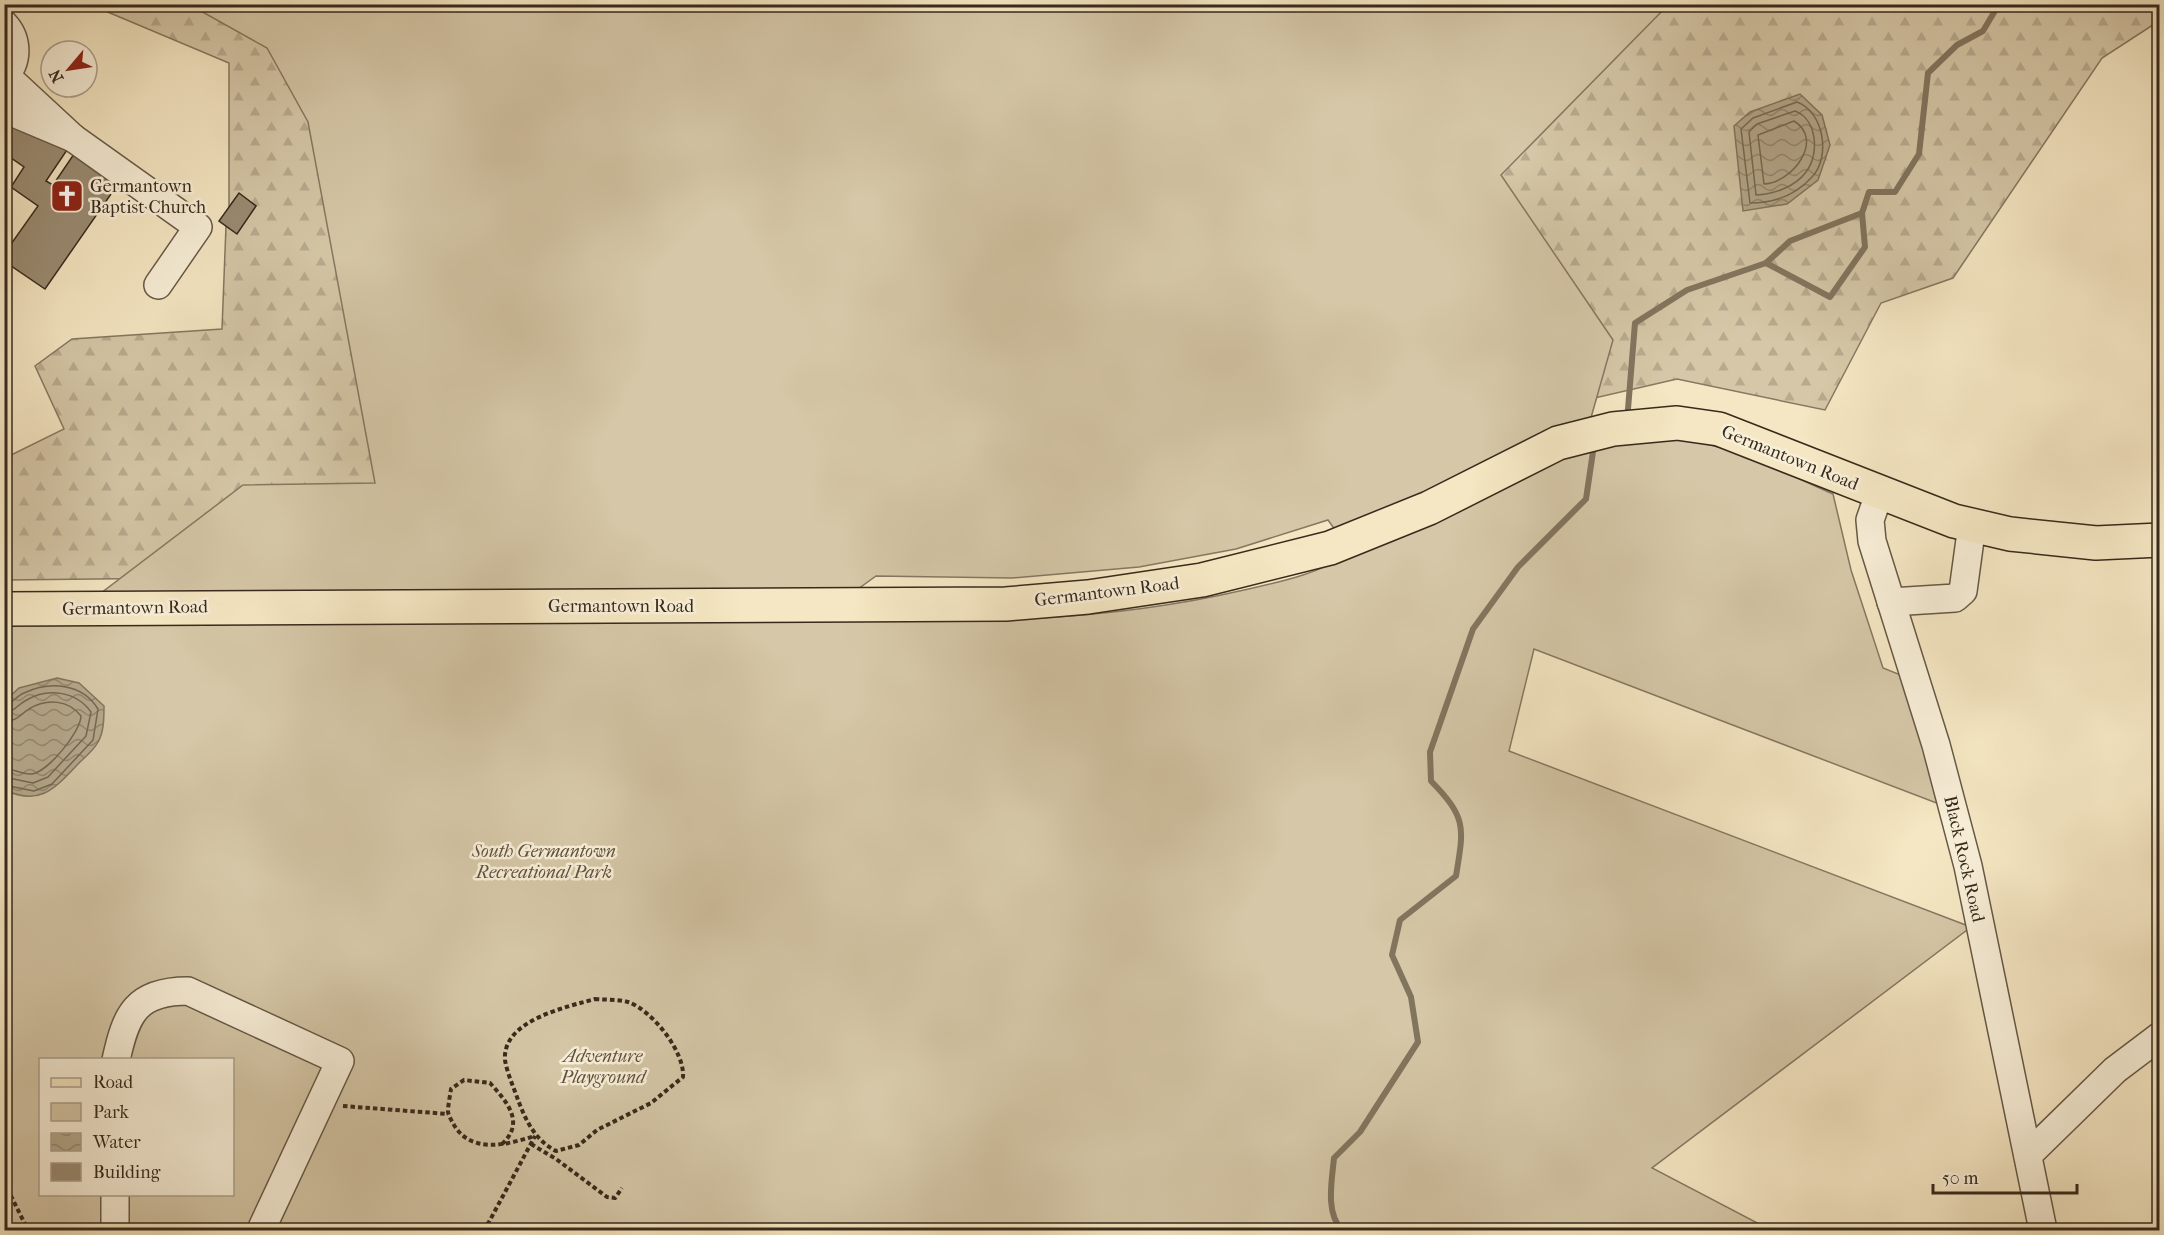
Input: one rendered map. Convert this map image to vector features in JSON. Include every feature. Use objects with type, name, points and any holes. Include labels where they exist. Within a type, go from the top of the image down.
[{"type":"main road","name":"Germantown Road","points":[[4,609],[1006,604],[1088,597],[1202,580],[1330,548],[1429,508],[1558,443],[1612,429],[1677,423],[1719,429],[1879,494],[1972,525],[2010,534],[2096,543],[2160,540]]},
{"type":"street","points":[[4,24],[15,39],[15,56],[5,76],[73,138],[198,227],[158,285]]},
{"type":"street","points":[[4,109],[73,138]]},
{"type":"street","name":"Black Rock Road","points":[[1879,494],[1870,520],[1872,541],[1936,745],[1968,866],[2043,1230]]},
{"type":"street","points":[[1891,602],[1955,598],[1963,591],[1972,525]]},
{"type":"street","points":[[116,1058],[127,1019],[137,1006],[153,996],[188,990],[340,1061],[261,1230]]},
{"type":"street","points":[[2028,1155],[2115,1070],[2160,1036]]},
{"type":"street","points":[[115,1196],[115,1230]]},
{"type":"path","points":[[502,1144],[509,1137],[514,1123],[513,1116],[508,1104],[490,1083],[464,1080],[452,1089],[448,1114],[458,1131],[481,1145],[502,1144],[535,1136],[556,1151],[570,1149],[579,1145],[597,1130],[651,1103],[678,1084],[683,1077],[684,1068],[678,1053],[653,1018],[628,1002],[595,999],[557,1009],[522,1026],[508,1046],[505,1059],[520,1105],[535,1136]]},
{"type":"path","points":[[322,1101],[348,1107],[448,1114]]},
{"type":"path","points":[[482,1230],[489,1222],[535,1136]]},
{"type":"path","points":[[531,1144],[556,1159],[607,1197],[615,1198],[622,1188]]},
{"type":"path","points":[[4,1182],[28,1230]]},
{"type":"green space","points":[[91,5],[2159,5],[2159,21],[2102,58],[1953,278],[1881,303],[1825,410],[1677,379],[846,571],[5,580],[5,458],[64,429],[35,366],[72,339],[222,329],[226,226],[237,233],[256,206],[239,194],[229,207],[229,63]]},
{"type":"green space","name":"South Germantown Recreational Park","points":[[190,5],[1668,5],[1501,175],[1613,340],[1583,446],[1655,440],[1699,443],[1758,460],[1833,494],[1851,570],[1883,668],[1913,680],[1947,807],[1534,649],[1509,751],[1971,927],[1652,1168],[1767,1228],[1766,1230],[5,1230],[4,618],[93,599],[243,485],[375,483],[308,122],[267,48]],"holes":[[[1328,520],[1351,552],[1313,572],[1286,580],[1192,601],[1140,609],[1087,615],[980,620],[821,616],[876,576],[1012,578],[1139,567],[1236,549]]]},
{"type":"water","points":[[1800,94],[1822,115],[1830,145],[1818,180],[1787,204],[1743,211],[1734,126],[1750,112]]},
{"type":"water","points":[[57,678],[79,683],[104,706],[100,738],[63,780],[47,792],[29,796],[5,790],[5,701],[19,688]]},
{"type":"building","name":"Germantown Baptist Church","points":[[16,115],[67,150],[46,181],[53,185],[74,154],[118,184],[45,289],[4,261],[4,254],[38,206],[11,187],[24,167],[4,153],[4,122]]},
{"type":"building","points":[[239,193],[256,206],[237,234],[219,221]]},
{"type":"waterway","points":[[1628,409],[1635,323],[1687,290],[1766,263],[1830,297],[1865,247],[1862,213],[1869,192],[1895,192],[1919,154],[1928,73],[1957,45],[1983,31],[1999,4]]},
{"type":"waterway","points":[[1766,263],[1790,241],[1862,213]]},
{"type":"waterway","points":[[1342,1230],[1333,1215],[1331,1206],[1334,1158],[1360,1132],[1418,1042],[1411,997],[1392,955],[1400,920],[1456,876],[1461,846],[1460,824],[1451,805],[1431,781],[1430,752],[1473,629],[1518,567],[1586,499],[1594,445]]},
{"type":"place","name":"Germantown Baptist Church","points":[[67,196]]},
{"type":"park label","name":"Adventure Playground","points":[[603,1066]]}]
